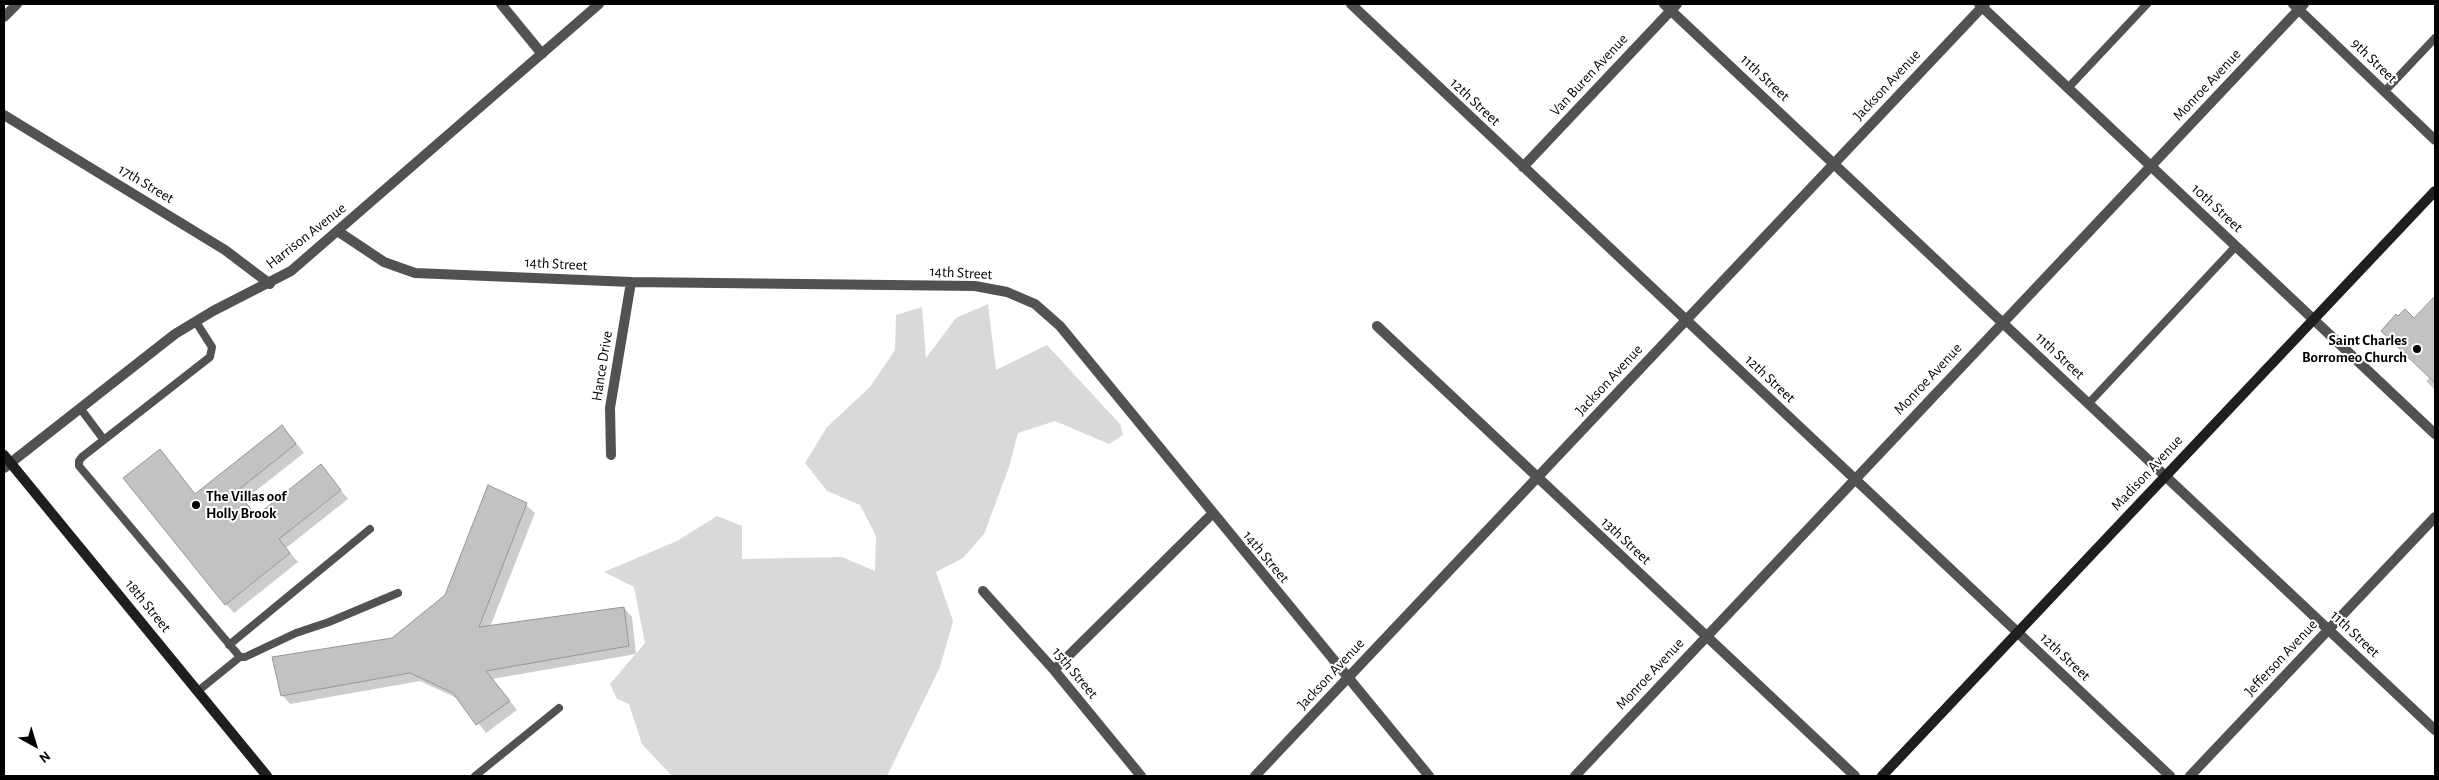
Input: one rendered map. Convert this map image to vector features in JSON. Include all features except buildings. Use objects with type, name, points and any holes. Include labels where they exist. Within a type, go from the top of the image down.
[{"type":"street","points":[[4,17],[17,4]]},
{"type":"street","points":[[501,4],[542,54]]},
{"type":"street","name":"Harrison Avenue","points":[[6,462],[80,408],[147,354],[196,322],[270,284],[291,271],[339,232],[599,4]]},
{"type":"street","name":"12th Street","points":[[1351,4],[2170,776]]},
{"type":"street","name":"10th Street","points":[[1982,5],[2435,434]]},
{"type":"street","name":"Jackson Avenue","points":[[1255,776],[1982,5]]},
{"type":"street","name":"Van Buren Avenue","points":[[1523,167],[1671,6]]},
{"type":"street","name":"11th Street","points":[[1671,6],[1834,164],[2435,730]]},
{"type":"street","name":"9th Street","points":[[2298,6],[2435,140]]},
{"type":"street","name":"Monroe Avenue","points":[[1575,776],[2151,166],[2298,6]]},
{"type":"street","name":"17th Street","points":[[4,115],[225,250],[270,284]]},
{"type":"street","name":"Madison Avenue","points":[[1882,776],[2435,191]]},
{"type":"street","name":"14th Street","points":[[339,232],[384,262],[415,273],[631,282],[975,286],[1008,292],[1034,304],[1060,326],[1212,514],[1429,776]]},
{"type":"street","name":"Hance Drive","points":[[611,454],[610,408],[631,282]]},
{"type":"street","name":"13th Street","points":[[1377,326],[1855,776]]},
{"type":"street","name":"18th Street","points":[[6,462],[267,776]]},
{"type":"street","points":[[1054,670],[1212,514]]},
{"type":"street","name":"Jefferson Avenue","points":[[2190,776],[2435,517]]},
{"type":"street","name":"15th Street","points":[[983,591],[1054,670],[1141,776]]},
{"type":"lane","points":[[2068,88],[2147,4]]},
{"type":"lane","points":[[2384,91],[2435,38]]},
{"type":"lane","points":[[2089,403],[2236,246]]},
{"type":"lane","points":[[196,322],[212,347],[210,357],[82,457],[79,461],[79,466],[240,657]]},
{"type":"lane","points":[[80,408],[104,440]]},
{"type":"lane","points":[[229,644],[370,529]]},
{"type":"lane","points":[[198,691],[240,657],[245,657],[296,633],[329,622],[398,593]]},
{"type":"lane","points":[[475,776],[559,708]]},
{"type":"shaded area","points":[[988,304],[996,370],[1047,345],[1120,424],[1123,435],[1109,444],[1055,421],[1018,433],[1009,467],[984,534],[963,558],[936,572],[953,621],[940,667],[887,776],[672,776],[642,744],[629,704],[617,699],[610,684],[645,643],[634,587],[604,572],[677,541],[717,516],[742,526],[742,559],[842,557],[875,571],[876,536],[860,505],[827,491],[805,463],[827,427],[870,387],[895,350],[896,315],[922,307],[926,358],[956,318]]},
{"type":"place","name":"Saint Charles Borromeo Church","points":[[2417,349]]},
{"type":"place","name":"The Villas oof Holly Brook","points":[[196,505]]}]
